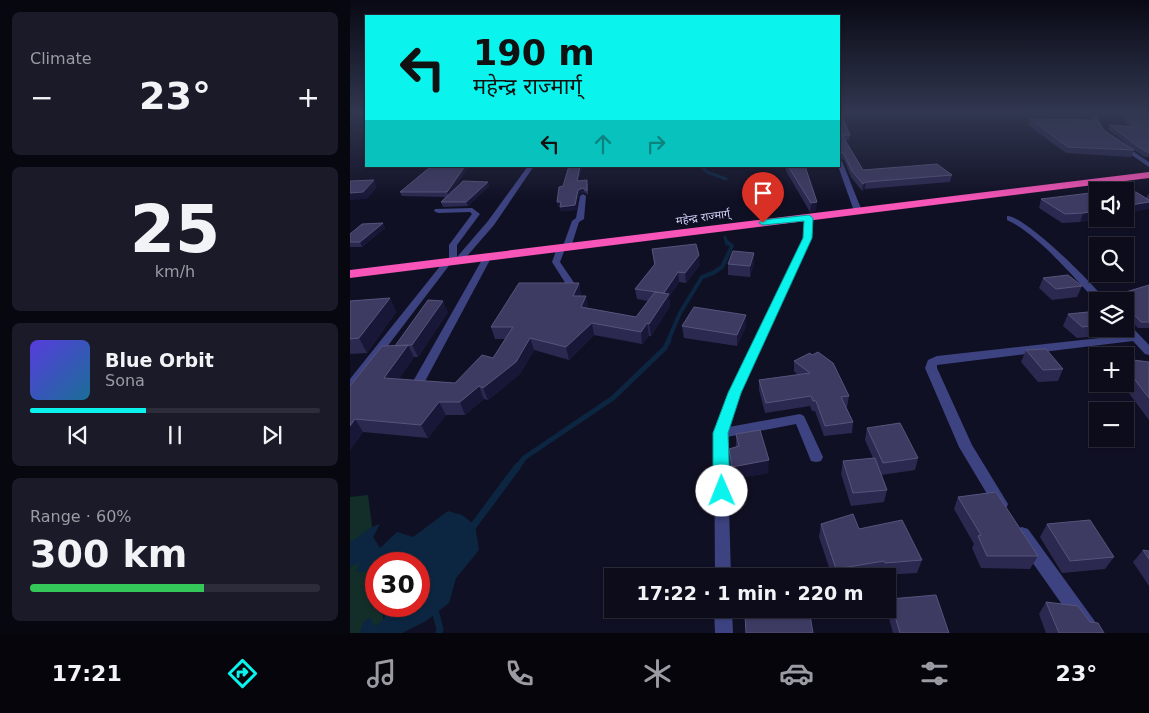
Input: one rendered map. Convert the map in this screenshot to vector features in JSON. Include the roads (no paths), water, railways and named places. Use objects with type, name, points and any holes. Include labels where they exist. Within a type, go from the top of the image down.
[{"type":"highway","name":"महेन्द्र राज्मार्ग्","points":[[350,274],[1149,176]]},
{"type":"street","points":[[1116,142],[1149,164]]},
{"type":"street","points":[[840,164],[858,211]]},
{"type":"street","points":[[350,387],[453,261],[490,223],[530,167]]},
{"type":"street","points":[[1108,180],[1149,206]]},
{"type":"street","points":[[574,290],[556,262],[576,221],[580,219],[584,196]]},
{"type":"street","points":[[438,212],[472,210],[476,214],[456,238],[453,245],[453,261]]},
{"type":"street","points":[[723,568],[720,433],[735,393],[807,238],[809,218]]},
{"type":"street","points":[[1010,218],[1021,224],[1061,259],[1092,292]]},
{"type":"street","points":[[417,385],[487,258]]},
{"type":"street","points":[[1093,633],[1000,502],[966,447],[931,368],[932,363],[937,360],[1135,337],[1149,352]]},
{"type":"street","points":[[720,433],[800,419],[816,457]]},
{"type":"street","points":[[723,618],[724,633]]},
{"type":"water","points":[[448,511],[462,515],[475,525],[479,550],[456,578],[449,603],[426,621],[402,633],[360,633],[363,622],[370,617],[374,626],[384,617],[430,617],[430,552],[365,552],[365,572],[356,572],[359,563],[350,567],[350,542],[376,525],[380,524],[373,537],[380,548],[397,532],[413,537]]},
{"type":"waterway","points":[[702,167],[707,172],[726,179]]},
{"type":"waterway","points":[[725,237],[727,244]]},
{"type":"waterway","points":[[668,341],[680,313],[702,277],[722,267],[732,246],[727,242]]},
{"type":"waterway","points":[[517,468],[524,458],[613,398],[665,348],[669,340]]},
{"type":"waterway","points":[[471,529],[518,466]]},
{"type":"waterway","points":[[436,614],[440,629],[439,633]]}]
